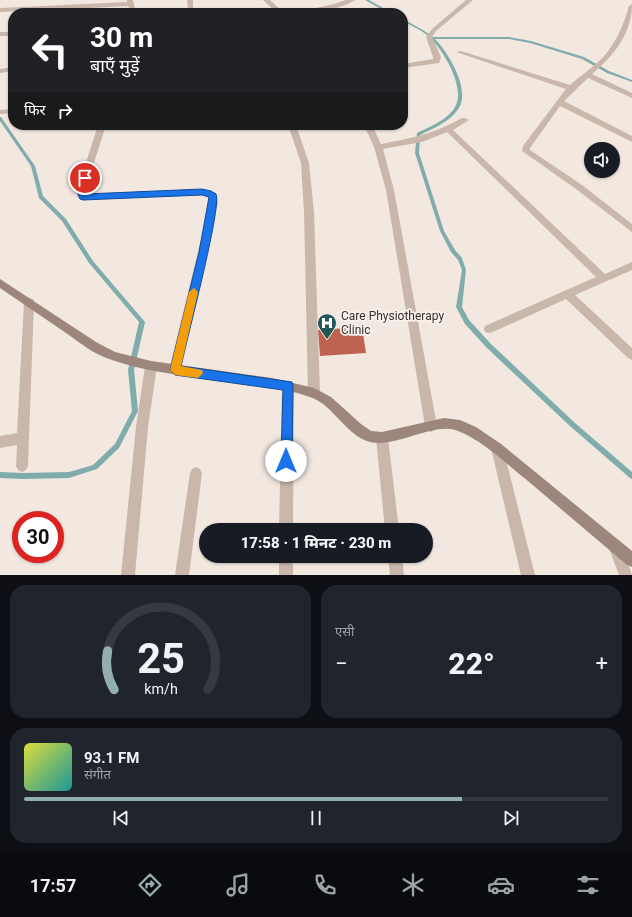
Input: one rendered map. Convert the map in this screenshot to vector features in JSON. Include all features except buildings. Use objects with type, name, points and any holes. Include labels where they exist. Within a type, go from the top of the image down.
[{"type":"street","points":[[266,0],[275,8]]},
{"type":"street","points":[[324,8],[352,0]]},
{"type":"street","points":[[408,65],[436,62],[437,58],[430,35],[470,0]]},
{"type":"street","points":[[82,8],[130,2]]},
{"type":"street","points":[[632,6],[620,35],[606,58],[570,88],[526,148],[526,151],[579,187],[632,229]]},
{"type":"street","points":[[459,52],[570,88]]},
{"type":"street","points":[[587,73],[632,96]]},
{"type":"street","points":[[559,102],[632,139]]},
{"type":"street","points":[[378,147],[422,139],[448,129],[465,120]]},
{"type":"street","points":[[448,129],[603,278]]},
{"type":"street","points":[[100,130],[81,192],[83,197],[202,192],[213,196],[214,203],[175,370]]},
{"type":"street","points":[[294,130],[305,163],[309,212],[314,393]]},
{"type":"street","points":[[370,130],[378,147],[390,190],[431,426]]},
{"type":"street","points":[[489,329],[632,266]]},
{"type":"street","points":[[0,283],[92,345],[113,356],[146,365],[288,386],[314,393],[327,401],[356,428],[369,436],[382,438],[431,426],[456,424],[497,448],[632,560]]},
{"type":"street","points":[[567,294],[632,355]]},
{"type":"street","points":[[22,466],[29,302]]},
{"type":"street","points":[[128,575],[142,428],[146,365]]},
{"type":"street","points":[[286,523],[288,386]]},
{"type":"street","points":[[0,442],[23,438]]},
{"type":"street","points":[[382,438],[391,523]]},
{"type":"street","points":[[497,448],[528,575]]},
{"type":"street","points":[[182,575],[196,473]]},
{"type":"street","points":[[614,545],[626,575]]},
{"type":"street","points":[[286,563],[286,575]]},
{"type":"street","points":[[396,563],[397,575]]},
{"type":"waterway","points":[[367,0],[381,8]]},
{"type":"waterway","points":[[408,23],[429,35],[437,43],[454,70],[460,91],[460,99],[455,111],[440,123],[418,134],[417,153],[442,231],[453,251],[460,259],[464,270],[459,307],[467,322],[489,346],[573,425],[632,476]]},
{"type":"waterway","points":[[433,38],[509,38],[531,42],[583,58],[608,72],[632,81]]},
{"type":"waterway","points":[[0,118],[8,130]]},
{"type":"waterway","points":[[0,475],[69,475],[95,467],[117,446],[135,411],[131,370],[142,322],[91,262],[64,220],[41,197],[33,166],[8,130]]},
{"type":"slow traffic","points":[[194,292],[175,370],[198,373]]},
{"type":"place","name":"Care Physiotherapy Clinic","points":[[327,340]]},
{"type":"route","points":[[85,178],[81,195],[83,197],[90,198],[202,192],[213,196],[214,203],[175,370],[288,386],[286,461]]}]
